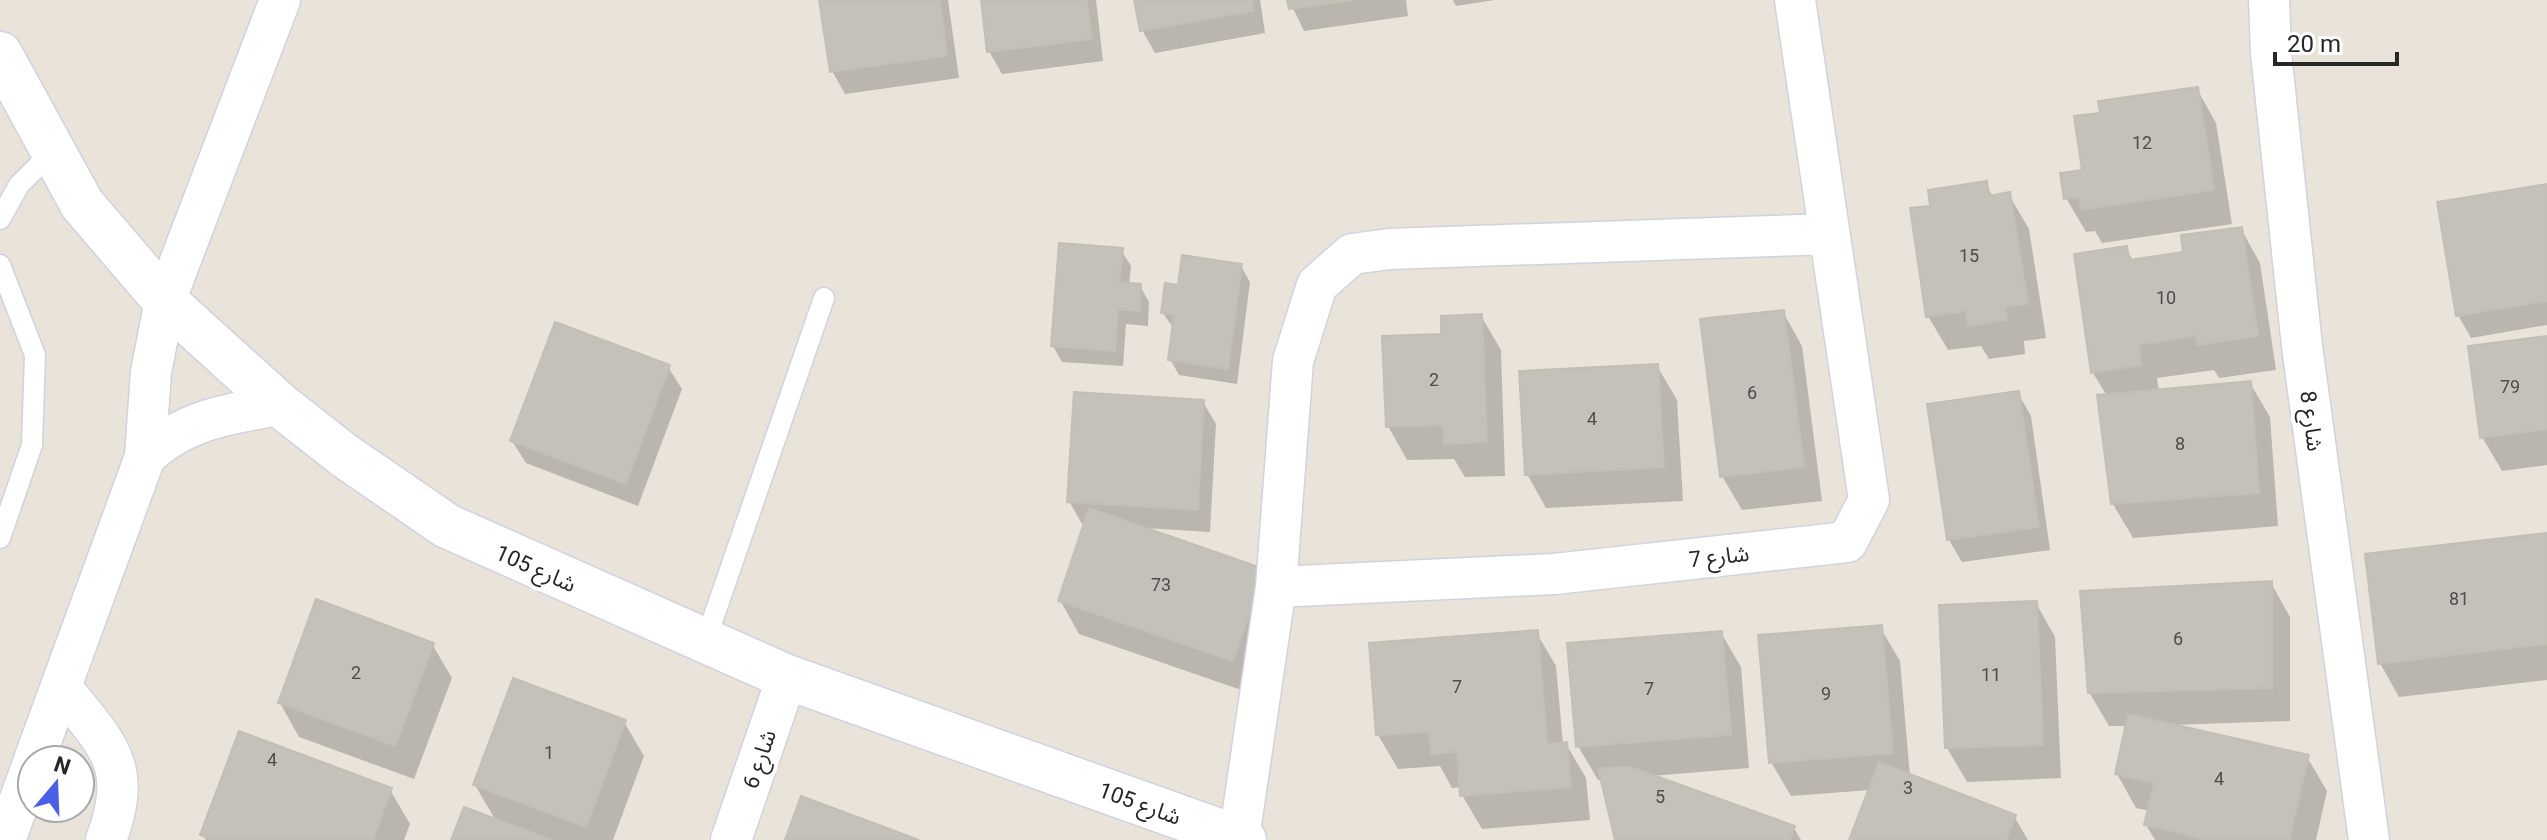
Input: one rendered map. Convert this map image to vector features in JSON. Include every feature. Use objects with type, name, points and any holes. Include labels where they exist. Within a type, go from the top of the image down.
[{"type":"street","points":[[40,744],[145,457],[151,372],[165,301],[280,0]]},
{"type":"street","name":"شارع 7","points":[[1276,587],[1554,574],[1847,542],[1869,500],[1795,0]]},
{"type":"street","name":"شارع 8","points":[[2269,0],[2271,53],[2302,346],[2369,840]]},
{"type":"street","name":"شارع 105","points":[[0,54],[82,204],[165,301],[280,405],[345,456],[447,526],[787,677],[1241,839]]},
{"type":"street","points":[[1241,839],[1276,587],[1293,361],[1317,285],[1352,254],[1389,249],[1829,234]]},
{"type":"street","points":[[145,457],[164,438],[196,423],[230,413],[280,405]]},
{"type":"street","name":"شارع 6","points":[[731,840],[787,677]]},
{"type":"street","points":[[61,687],[110,749],[118,773],[119,807],[106,840]]},
{"type":"street","points":[[5,840],[16,810]]},
{"type":"lane","points":[[0,219],[19,185],[53,151]]},
{"type":"lane","points":[[0,265],[35,355],[32,445],[0,538]]},
{"type":"lane","points":[[705,642],[824,298]]},
{"type":"building","points":[[819,0],[940,0],[947,56],[830,72]]},
{"type":"building","points":[[981,0],[1087,0],[1092,39],[987,52]]},
{"type":"building","points":[[1134,0],[1252,0],[1254,11],[1140,31]]},
{"type":"building","points":[[1287,0],[1354,0],[1289,9]]},
{"type":"building","points":[[2198,87],[2214,190],[2081,210],[2079,197],[2064,199],[2060,173],[2082,170],[2074,116],[2100,113],[2098,101]]},
{"type":"building","points":[[1987,181],[1989,196],[2010,192],[2028,304],[2005,307],[2007,320],[1968,326],[1966,311],[1926,317],[1910,208],[1930,206],[1928,190]]},
{"type":"building","points":[[2547,184],[2547,301],[2456,316],[2437,202]]},
{"type":"building","points":[[2242,227],[2258,336],[2197,345],[2196,336],[2139,345],[2141,365],[2091,373],[2074,254],[2127,246],[2129,260],[2183,252],[2181,235]]},
{"type":"building","points":[[1059,243],[1123,248],[1119,282],[1141,284],[1140,311],[1118,309],[1115,351],[1051,346]]},
{"type":"building","points":[[1182,255],[1242,264],[1228,369],[1168,360],[1174,315],[1161,313],[1165,283],[1178,285]]},
{"type":"building","points":[[1784,310],[1804,467],[1720,477],[1700,319]]},
{"type":"building","points":[[1482,314],[1487,442],[1444,444],[1443,425],[1386,427],[1382,336],[1441,334],[1441,316]]},
{"type":"building","points":[[555,322],[670,365],[626,484],[510,441]]},
{"type":"building","points":[[2547,336],[2547,429],[2480,438],[2468,346]]},
{"type":"building","points":[[1658,364],[1664,467],[1525,475],[1519,371]]},
{"type":"building","points":[[2251,381],[2259,493],[2111,504],[2097,395]]},
{"type":"building","points":[[2019,391],[2039,527],[1947,540],[1927,404]]},
{"type":"building","points":[[1074,392],[1204,400],[1198,510],[1067,502]]},
{"type":"building","points":[[1089,508],[1265,569],[1233,661],[1058,601]]},
{"type":"building","points":[[2547,533],[2547,644],[2378,664],[2365,554]]},
{"type":"building","points":[[2272,581],[2272,688],[2088,693],[2080,591]]},
{"type":"building","points":[[316,599],[434,643],[395,746],[278,703]]},
{"type":"building","points":[[2037,601],[2043,745],[1945,748],[1939,605]]},
{"type":"building","points":[[1882,625],[1893,753],[1769,763],[1758,635]]},
{"type":"building","points":[[1538,630],[1547,744],[1567,742],[1571,787],[1460,796],[1457,752],[1431,754],[1429,732],[1376,735],[1369,643]]},
{"type":"building","points":[[1722,631],[1731,735],[1576,747],[1567,643]]},
{"type":"building","points":[[513,678],[626,720],[586,827],[473,785]]},
{"type":"building","points":[[2128,714],[2309,755],[2289,840],[2208,840],[2144,825],[2154,783],[2115,774]]},
{"type":"building","points":[[239,731],[392,788],[373,840],[215,840],[200,835]]},
{"type":"building","points":[[1879,762],[2016,815],[2006,840],[1849,840]]},
{"type":"building","points":[[1631,767],[1795,826],[1790,840],[1615,840],[1598,768]]},
{"type":"building","points":[[801,796],[919,840],[785,840]]},
{"type":"building","points":[[464,807],[552,840],[451,840]]}]
